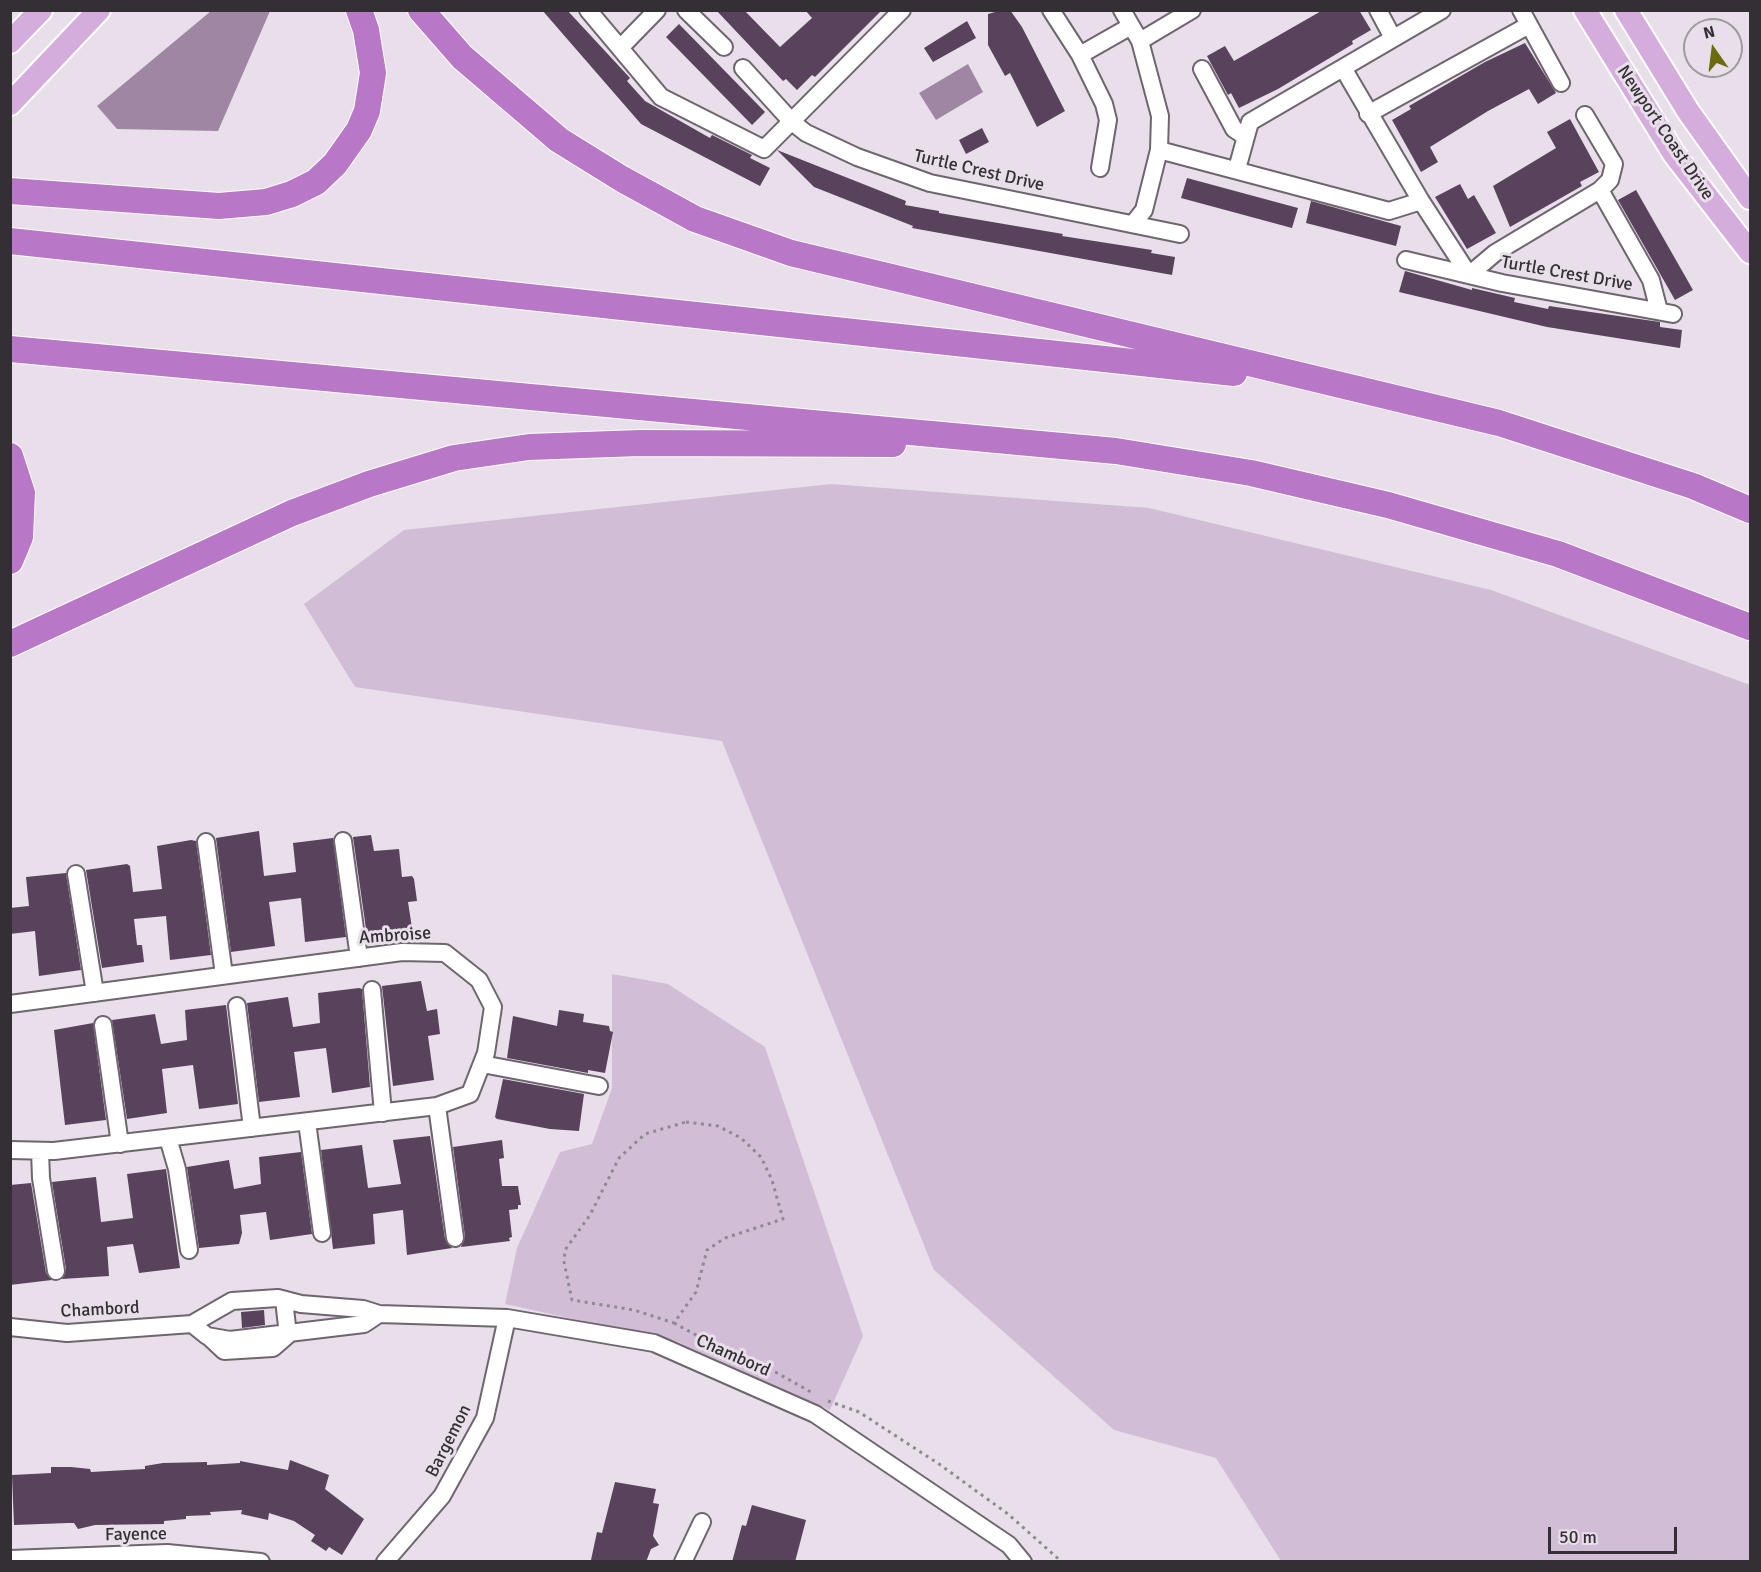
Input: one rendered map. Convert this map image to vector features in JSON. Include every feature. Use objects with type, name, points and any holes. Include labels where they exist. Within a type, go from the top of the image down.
[{"type":"highway","points":[[10,191],[242,206],[292,194],[316,182],[336,164],[349,146],[367,111],[373,73],[366,30],[359,10]]},
{"type":"highway","points":[[421,10],[462,57],[559,140],[622,179],[695,219],[791,253],[1499,423],[1693,486],[1750,510]]},
{"type":"highway","points":[[10,241],[1339,384]]},
{"type":"highway","points":[[10,349],[1064,444],[1251,473],[1388,505],[1558,554],[1750,627]]},
{"type":"highway","points":[[10,644],[292,513],[369,484],[454,458],[529,447],[640,443],[1064,444]]},
{"type":"highway","points":[[10,456],[22,493],[20,537],[10,561]]},
{"type":"main road","points":[[10,42],[41,10]]},
{"type":"main road","points":[[10,104],[99,10]]},
{"type":"main road","name":"Newport Coast Drive","points":[[1585,10],[1674,154],[1750,252]]},
{"type":"main road","name":"Newport Coast Drive","points":[[1626,10],[1688,111],[1750,198]]},
{"type":"street","points":[[588,10],[661,97],[764,149],[902,10]]},
{"type":"street","points":[[620,48],[657,10]]},
{"type":"street","points":[[686,10],[724,46]]},
{"type":"street","points":[[1051,10],[1080,55],[1104,104],[1108,120],[1100,168]]},
{"type":"street","points":[[1140,41],[1192,10]]},
{"type":"street","points":[[1378,10],[1393,38]]},
{"type":"street","points":[[1237,169],[1250,122],[1442,10]]},
{"type":"street","points":[[1080,55],[1125,15],[1140,41],[1160,116],[1159,150],[1144,210],[1133,224]]},
{"type":"street","points":[[1368,114],[1525,18],[1561,83]]},
{"type":"street","name":"Turtle Crest Drive","points":[[742,68],[792,122],[806,133],[857,157],[930,183],[1180,234]]},
{"type":"street","points":[[1343,68],[1368,114],[1469,275]]},
{"type":"street","points":[[1202,69],[1234,129],[1246,137]]},
{"type":"street","points":[[1586,115],[1614,164],[1610,180],[1600,190]]},
{"type":"street","points":[[1159,150],[1389,211],[1421,201]]},
{"type":"street","name":"Turtle Crest Drive","points":[[1406,260],[1469,275],[1666,312],[1651,280],[1600,190],[1496,253],[1469,275]]},
{"type":"street","points":[[343,841],[358,958]]},
{"type":"street","points":[[206,842],[224,975]]},
{"type":"street","points":[[76,874],[95,993]]},
{"type":"street","name":"Ambroise","points":[[10,1004],[402,952],[445,953],[479,980],[493,1006],[482,1064],[471,1094],[437,1106],[120,1144],[40,1151],[10,1150]]},
{"type":"street","points":[[372,990],[383,1113]]},
{"type":"street","points":[[237,1006],[252,1128]]},
{"type":"street","points":[[103,1025],[120,1144]]},
{"type":"street","points":[[482,1064],[599,1086]]},
{"type":"street","points":[[437,1106],[444,1142],[455,1238]]},
{"type":"street","points":[[307,1122],[322,1233]]},
{"type":"street","points":[[168,1138],[177,1169],[189,1250]]},
{"type":"street","points":[[40,1151],[41,1178],[56,1271]]},
{"type":"street","points":[[284,1299],[288,1335]]},
{"type":"street","name":"Chambord","points":[[10,1327],[67,1333],[192,1324],[232,1301],[284,1299],[301,1304],[363,1309],[379,1314],[507,1318],[654,1343],[815,1414],[1009,1545],[1023,1562]]},
{"type":"street","name":"Chambord","points":[[192,1324],[207,1336],[230,1340],[288,1335],[364,1324],[379,1314]]},
{"type":"street","name":"Bargemon","points":[[384,1562],[442,1496],[485,1419],[507,1318]]},
{"type":"street","points":[[683,1562],[702,1522]]},
{"type":"street","name":"Fayence","points":[[10,1559],[167,1553],[261,1562]]},
{"type":"path","points":[[686,1122],[718,1126],[741,1138],[761,1157],[772,1180],[783,1219],[725,1238],[707,1250],[696,1292],[674,1323],[634,1310],[572,1300],[564,1262],[566,1250],[590,1215],[619,1158],[645,1134],[686,1122]]},
{"type":"shaded area","points":[[211,11],[270,11],[218,131],[117,129],[97,106]]},
{"type":"shaded area","points":[[968,64],[983,92],[936,120],[919,93]]},
{"type":"shaded area","points":[[831,484],[1149,508],[1491,590],[1750,685],[1750,1561],[1281,1561],[1216,1458],[1114,1430],[934,1270],[722,741],[355,687],[304,604],[404,530]]},
{"type":"shaded area","points":[[612,974],[668,984],[765,1047],[863,1336],[830,1410],[678,1342],[505,1304],[517,1248],[560,1152],[592,1144],[612,1088]]},
{"type":"building","points":[[542,10],[567,10],[630,78],[627,81],[645,101],[710,138],[712,135],[752,155],[750,158],[770,168],[760,186],[641,124]]},
{"type":"building","points":[[716,10],[744,10],[780,47],[812,18],[805,10],[882,10],[815,77],[812,75],[797,90],[786,79],[783,81]]},
{"type":"building","points":[[1010,10],[1022,27],[1065,111],[1037,127],[1010,73],[1005,76],[988,45],[988,14]]},
{"type":"building","points":[[1323,10],[1359,10],[1371,30],[1352,41],[1353,44],[1278,89],[1239,108],[1231,93],[1228,95],[1207,56],[1225,46],[1234,61]]},
{"type":"building","points":[[967,21],[976,38],[933,62],[924,48]]},
{"type":"building","points":[[679,24],[765,112],[752,125],[666,37]]},
{"type":"building","points":[[1525,43],[1556,93],[1538,104],[1529,89],[1488,111],[1430,147],[1438,162],[1421,172],[1392,120],[1411,109],[1409,106],[1485,62]]},
{"type":"building","points":[[1570,119],[1599,172],[1580,182],[1582,186],[1510,227],[1493,186],[1556,148],[1547,132]]},
{"type":"building","points":[[982,128],[989,142],[966,154],[959,140]]},
{"type":"building","points":[[777,150],[906,201],[905,205],[1063,234],[1062,236],[1152,250],[1151,253],[1175,257],[1172,275],[912,228],[913,226],[814,187]]},
{"type":"building","points":[[1187,178],[1298,208],[1292,228],[1181,198]]},
{"type":"building","points":[[1460,184],[1468,199],[1474,195],[1496,233],[1467,249],[1435,197]]},
{"type":"building","points":[[1636,190],[1693,290],[1675,300],[1618,200]]},
{"type":"building","points":[[1311,201],[1401,226],[1396,246],[1306,223]]},
{"type":"building","points":[[1405,271],[1472,290],[1472,288],[1515,298],[1514,302],[1548,309],[1549,306],[1660,322],[1660,327],[1682,330],[1680,348],[1547,327],[1399,292]]},
{"type":"building","points":[[259,831],[264,876],[296,872],[293,843],[333,838],[346,937],[305,942],[301,898],[269,902],[275,946],[231,952],[216,838]]},
{"type":"building","points":[[371,835],[374,851],[399,849],[402,877],[412,876],[414,879],[417,901],[408,902],[412,928],[367,936],[353,837]]},
{"type":"building","points":[[196,841],[211,955],[170,960],[166,916],[134,919],[137,945],[142,945],[144,962],[102,968],[86,870],[127,864],[130,866],[133,892],[162,889],[157,846]]},
{"type":"building","points":[[66,873],[81,970],[39,976],[35,931],[10,934],[10,908],[29,906],[26,877]]},
{"type":"building","points":[[421,981],[427,1011],[437,1009],[440,1034],[428,1036],[434,1080],[393,1086],[382,986]]},
{"type":"building","points":[[362,989],[370,1087],[332,1093],[326,1048],[294,1052],[300,1097],[259,1102],[247,1003],[288,997],[293,1027],[320,1023],[318,993]]},
{"type":"building","points":[[226,1005],[238,1104],[199,1109],[193,1065],[162,1069],[167,1113],[127,1119],[112,1020],[155,1014],[161,1044],[187,1040],[185,1010]]},
{"type":"building","points":[[559,1010],[584,1014],[583,1022],[609,1026],[610,1031],[613,1032],[605,1073],[588,1070],[588,1073],[507,1058],[513,1016],[557,1026]]},
{"type":"building","points":[[93,1023],[106,1120],[65,1125],[54,1030]]},
{"type":"building","points":[[503,1079],[584,1094],[579,1131],[550,1129],[497,1119],[495,1117]]},
{"type":"building","points":[[430,1136],[445,1239],[452,1248],[407,1255],[403,1210],[373,1214],[375,1244],[333,1249],[321,1150],[362,1145],[368,1188],[401,1184],[393,1140]]},
{"type":"building","points":[[502,1140],[504,1158],[499,1159],[502,1186],[518,1186],[521,1205],[518,1205],[518,1209],[509,1210],[512,1237],[509,1238],[510,1241],[461,1247],[465,1237],[453,1147]]},
{"type":"building","points":[[301,1152],[312,1234],[270,1240],[266,1212],[240,1215],[242,1233],[239,1244],[199,1248],[187,1167],[229,1160],[234,1189],[261,1184],[259,1157]]},
{"type":"building","points":[[166,1169],[180,1268],[139,1273],[133,1244],[107,1247],[109,1276],[62,1279],[66,1269],[52,1182],[96,1177],[101,1222],[133,1218],[127,1174]]},
{"type":"building","points":[[31,1183],[46,1273],[52,1280],[10,1285],[10,1185]]},
{"type":"building","points":[[264,1310],[265,1325],[242,1328],[241,1312]]},
{"type":"building","points":[[290,1460],[329,1475],[325,1489],[364,1519],[342,1555],[329,1547],[326,1551],[311,1541],[315,1535],[294,1521],[269,1513],[268,1520],[241,1514],[242,1510],[186,1516],[186,1519],[164,1521],[164,1524],[95,1525],[78,1529],[74,1523],[14,1525],[12,1475],[51,1473],[51,1467],[90,1469],[91,1472],[145,1469],[145,1466],[163,1463],[207,1462],[207,1465],[240,1463],[240,1461],[288,1470]]},
{"type":"building","points":[[615,1482],[656,1489],[653,1503],[659,1504],[653,1536],[659,1545],[651,1549],[646,1562],[591,1560],[597,1532],[602,1533]]},
{"type":"building","points":[[752,1505],[806,1520],[795,1562],[732,1562],[742,1525],[746,1526]]}]
